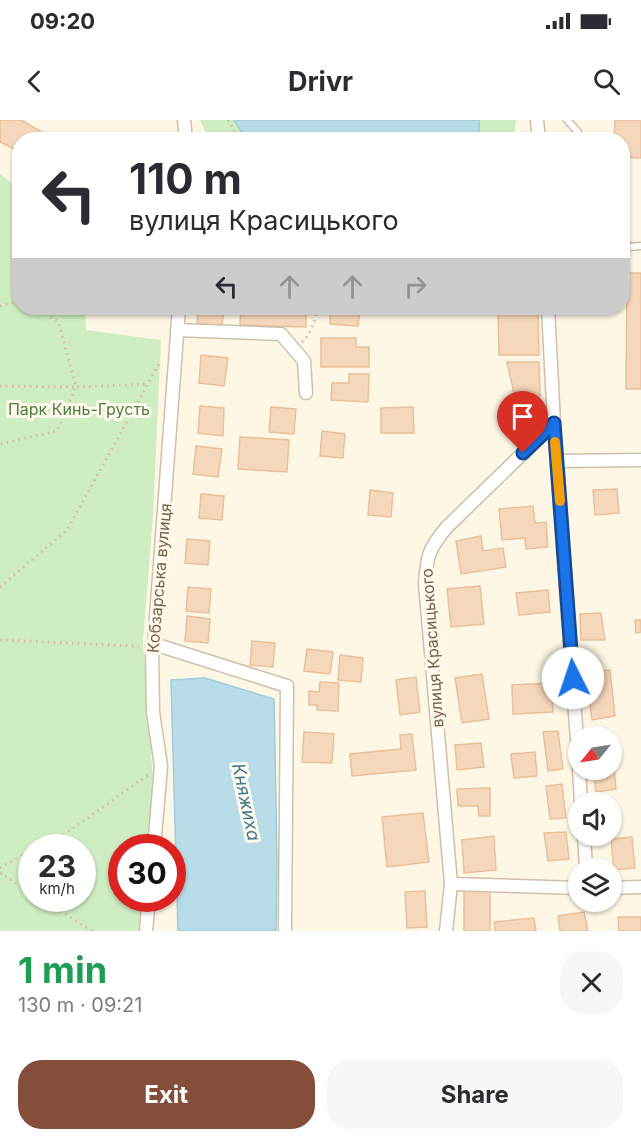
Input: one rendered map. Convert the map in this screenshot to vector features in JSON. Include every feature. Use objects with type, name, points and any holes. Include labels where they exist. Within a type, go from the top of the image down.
[{"type":"street","name":"Кобзарська вулиця","points":[[155,834],[160,766],[153,712],[153,645],[178,315]]},
{"type":"street","points":[[548,315],[576,726]]},
{"type":"street","points":[[177,330],[282,334],[304,362],[306,393]]},
{"type":"street","name":"вулиця Красицького","points":[[446,931],[451,884],[425,583],[427,559],[434,543],[446,528],[554,423]]},
{"type":"street","points":[[557,461],[641,460]]},
{"type":"street","points":[[153,645],[287,686],[285,931]]},
{"type":"street","points":[[451,884],[568,888]]},
{"type":"street","points":[[622,888],[641,887]]},
{"type":"street","points":[[146,931],[148,912]]},
{"type":"lane","points":[[567,120],[578,132]]},
{"type":"path","points":[[0,444],[57,431],[76,387],[57,321],[47,315]]},
{"type":"path","points":[[294,349],[307,338],[316,315]]},
{"type":"path","points":[[0,587],[67,530],[163,357]]},
{"type":"path","points":[[0,386],[76,387],[149,384]]},
{"type":"path","points":[[0,640],[153,645]]},
{"type":"path","points":[[65,834],[160,766]]},
{"type":"path","points":[[0,868],[18,858]]},
{"type":"path","points":[[0,873],[18,884]]},
{"type":"path","points":[[62,912],[92,931]]},
{"type":"green space","points":[[200,120],[234,120],[242,132],[206,132]]},
{"type":"green space","points":[[479,120],[516,120],[515,132],[479,132]]},
{"type":"green space","name":"Парк Кинь-Грусть","points":[[0,174],[12,183],[12,315],[85,315],[86,330],[161,340],[153,516],[143,641],[153,779],[148,834],[108,834],[108,912],[142,912],[141,931],[0,931]]},
{"type":"water","points":[[234,120],[479,120],[479,132],[242,132]]},
{"type":"water","name":"Княжиха","points":[[205,678],[274,699],[276,931],[178,931],[177,912],[186,912],[186,834],[175,834],[171,680]]},
{"type":"building","points":[[0,120],[21,120],[42,132],[12,132],[12,148],[0,142]]},
{"type":"building","points":[[615,120],[641,120],[641,158],[630,157],[630,132],[614,132]]},
{"type":"building","points":[[630,273],[641,273],[641,389],[626,389],[627,315],[630,315]]},
{"type":"building","points":[[198,315],[223,315],[222,326],[197,323]]},
{"type":"building","points":[[241,315],[306,315],[306,327],[240,325]]},
{"type":"building","points":[[330,315],[359,315],[358,326],[330,324]]},
{"type":"building","points":[[498,315],[538,315],[539,355],[499,355]]},
{"type":"building","points":[[321,338],[356,338],[356,347],[369,347],[369,367],[321,367]]},
{"type":"building","points":[[201,355],[228,358],[224,386],[199,383]]},
{"type":"building","points":[[507,362],[539,362],[540,396],[515,398]]},
{"type":"building","points":[[349,374],[369,374],[368,402],[331,400],[332,383],[349,383]]},
{"type":"building","points":[[517,404],[530,404],[530,414],[515,416]]},
{"type":"building","points":[[200,406],[224,408],[223,436],[198,433]]},
{"type":"building","points":[[271,407],[296,409],[294,434],[269,432]]},
{"type":"building","points":[[413,407],[414,433],[381,433],[381,408]]},
{"type":"building","points":[[322,431],[345,434],[343,458],[320,456]]},
{"type":"building","points":[[240,437],[289,440],[287,472],[238,469]]},
{"type":"building","points":[[196,446],[222,449],[218,477],[193,474]]},
{"type":"building","points":[[617,489],[619,513],[595,515],[593,490]]},
{"type":"building","points":[[370,490],[393,493],[391,517],[368,515]]},
{"type":"building","points":[[201,494],[224,496],[222,520],[199,518]]},
{"type":"building","points":[[533,506],[535,523],[546,522],[548,547],[526,549],[525,538],[502,540],[499,509]]},
{"type":"building","points":[[481,536],[483,551],[503,548],[506,567],[461,574],[456,541]]},
{"type":"building","points":[[187,539],[210,541],[208,565],[185,563]]},
{"type":"building","points":[[480,586],[484,624],[451,627],[447,589]]},
{"type":"building","points":[[188,587],[211,589],[209,613],[186,611]]},
{"type":"building","points":[[548,590],[550,612],[519,615],[516,593]]},
{"type":"building","points":[[601,613],[605,640],[581,640],[580,614]]},
{"type":"building","points":[[187,616],[210,619],[208,643],[185,641]]},
{"type":"building","points":[[635,620],[641,620],[641,632],[636,633]]},
{"type":"building","points":[[252,641],[275,643],[273,667],[250,665]]},
{"type":"building","points":[[307,649],[333,652],[330,674],[304,671]]},
{"type":"building","points":[[340,655],[363,658],[361,682],[338,680]]},
{"type":"building","points":[[610,670],[615,716],[592,720],[586,672]]},
{"type":"building","points":[[482,674],[489,719],[462,723],[455,678]]},
{"type":"building","points":[[416,677],[420,712],[400,715],[396,680]]},
{"type":"building","points":[[320,682],[339,683],[338,711],[317,710],[317,705],[309,705],[309,691],[319,692]]},
{"type":"building","points":[[551,683],[553,712],[513,714],[512,685]]},
{"type":"building","points":[[558,731],[563,769],[548,771],[543,732]]},
{"type":"building","points":[[304,732],[334,734],[332,763],[302,762]]},
{"type":"building","points":[[412,734],[416,770],[352,776],[350,754],[401,749],[400,735]]},
{"type":"building","points":[[481,743],[484,767],[457,770],[455,745]]},
{"type":"building","points":[[535,752],[537,776],[514,778],[511,754]]},
{"type":"building","points":[[594,780],[615,780],[616,789],[596,792]]},
{"type":"building","points":[[562,784],[566,818],[550,819],[546,786]]},
{"type":"building","points":[[490,788],[490,816],[479,816],[478,806],[458,806],[457,789]]},
{"type":"building","points":[[423,813],[429,862],[387,867],[382,817]]},
{"type":"building","points":[[566,832],[568,859],[548,861],[544,833]]},
{"type":"building","points":[[494,836],[496,870],[464,873],[462,840]]},
{"type":"building","points":[[632,837],[635,868],[622,869],[622,858],[613,858],[612,846],[622,846],[622,838]]},
{"type":"building","points":[[464,890],[490,890],[490,931],[464,931]]},
{"type":"building","points":[[425,891],[427,927],[407,928],[405,892]]},
{"type":"building","points":[[584,912],[588,931],[560,931],[558,916]]},
{"type":"building","points":[[618,917],[641,917],[641,931],[619,931]]},
{"type":"building","points":[[534,918],[536,931],[495,931],[494,922]]},
{"type":"slow traffic","points":[[555,442],[560,501]]},
{"type":"route","points":[[523,453],[554,423],[573,678]]}]
